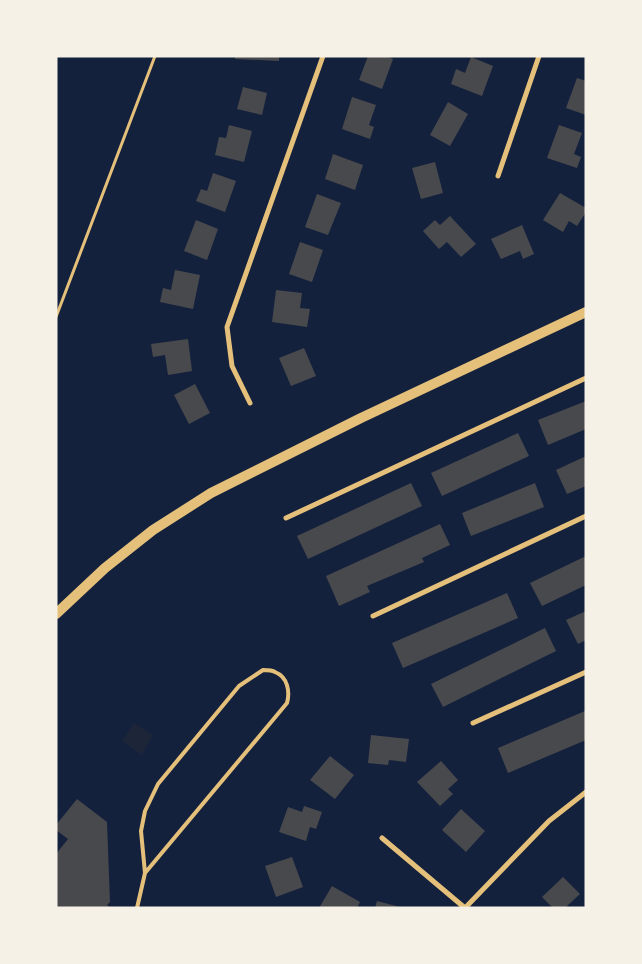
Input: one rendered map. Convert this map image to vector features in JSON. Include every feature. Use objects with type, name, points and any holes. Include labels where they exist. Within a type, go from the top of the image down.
[{"type":"main road","points":[[56,614],[105,568],[153,530],[211,494],[361,418],[586,312]]},
{"type":"street","points":[[250,403],[232,366],[227,327],[323,56]]},
{"type":"street","points":[[498,176],[539,56]]},
{"type":"street","points":[[286,518],[586,378]]},
{"type":"street","points":[[373,616],[586,516]]},
{"type":"street","points":[[473,723],[586,672]]},
{"type":"street","points":[[382,838],[465,908],[548,821],[586,792]]},
{"type":"lane","points":[[137,908],[145,873],[141,831],[145,811],[158,784],[240,686],[263,670],[276,672],[288,687],[289,696],[286,703],[145,873]]},
{"type":"path","points":[[56,317],[155,56]]},
{"type":"shaded area","points":[[134,723],[153,735],[142,755],[122,741]]},
{"type":"building","points":[[235,56],[279,56],[279,61],[235,59]]},
{"type":"building","points":[[368,56],[387,56],[393,59],[382,89],[359,80]]},
{"type":"building","points":[[471,57],[493,66],[482,96],[451,84],[456,69],[465,73]]},
{"type":"building","points":[[577,78],[586,81],[586,115],[566,108]]},
{"type":"building","points":[[243,87],[267,93],[262,115],[237,109]]},
{"type":"building","points":[[352,97],[376,105],[369,125],[374,127],[370,139],[342,129]]},
{"type":"building","points":[[448,102],[468,114],[450,146],[430,135]]},
{"type":"building","points":[[229,125],[252,131],[244,162],[215,155],[219,137],[226,138]]},
{"type":"building","points":[[559,125],[582,133],[574,154],[581,157],[577,168],[547,158]]},
{"type":"building","points":[[333,154],[363,165],[355,190],[325,179]]},
{"type":"building","points":[[435,162],[443,193],[421,199],[412,168]]},
{"type":"building","points":[[213,173],[236,181],[225,212],[196,201],[201,189],[207,191]]},
{"type":"building","points":[[560,193],[586,208],[586,212],[577,226],[569,221],[563,232],[543,220]]},
{"type":"building","points":[[317,194],[341,203],[328,235],[305,227]]},
{"type":"building","points":[[450,216],[476,244],[461,257],[447,242],[439,249],[423,231],[435,220],[440,225]]},
{"type":"building","points":[[196,220],[218,229],[207,260],[184,251]]},
{"type":"building","points":[[522,225],[534,254],[523,259],[520,251],[501,259],[491,239]]},
{"type":"building","points":[[300,242],[323,250],[312,282],[289,274]]},
{"type":"building","points":[[175,270],[200,275],[193,309],[160,302],[163,288],[171,290]]},
{"type":"building","points":[[276,290],[302,293],[300,308],[310,309],[307,327],[272,322]]},
{"type":"building","points":[[188,339],[192,371],[168,375],[165,355],[153,357],[151,344]]},
{"type":"building","points":[[304,348],[316,376],[291,386],[279,358]]},
{"type":"building","points":[[195,384],[210,413],[189,424],[174,395]]},
{"type":"building","points":[[586,401],[586,429],[548,445],[538,420]]},
{"type":"building","points":[[518,433],[529,456],[442,496],[431,473]]},
{"type":"building","points":[[586,456],[586,486],[567,494],[556,470]]},
{"type":"building","points":[[411,483],[422,506],[308,559],[297,536]]},
{"type":"building","points":[[535,483],[544,507],[471,536],[462,513]]},
{"type":"building","points":[[440,524],[450,545],[422,558],[424,562],[367,586],[370,592],[339,606],[326,576]]},
{"type":"building","points":[[586,556],[586,585],[542,606],[530,583]]},
{"type":"building","points":[[507,593],[518,618],[403,668],[392,643]]},
{"type":"building","points":[[586,611],[586,640],[578,644],[566,620]]},
{"type":"building","points":[[545,628],[556,651],[443,707],[431,684]]},
{"type":"building","points":[[585,711],[586,740],[508,773],[498,748]]},
{"type":"building","points":[[371,735],[409,739],[406,762],[389,760],[388,765],[368,763]]},
{"type":"building","points":[[330,756],[354,775],[335,799],[310,780]]},
{"type":"building","points":[[441,761],[458,780],[448,789],[453,794],[440,806],[417,782]]},
{"type":"building","points":[[77,799],[107,822],[110,902],[107,905],[111,908],[56,908],[56,854],[68,839],[56,830],[56,825]]},
{"type":"building","points":[[304,806],[322,812],[316,829],[310,827],[306,841],[279,832],[288,807],[302,812]]},
{"type":"building","points":[[461,809],[485,831],[466,852],[442,830]]},
{"type":"building","points":[[292,857],[303,887],[276,897],[265,866]]},
{"type":"building","points":[[563,877],[580,894],[565,908],[553,908],[542,897]]},
{"type":"building","points":[[332,886],[360,902],[357,908],[319,908]]},
{"type":"building","points":[[377,901],[400,907],[400,908],[375,908]]}]
